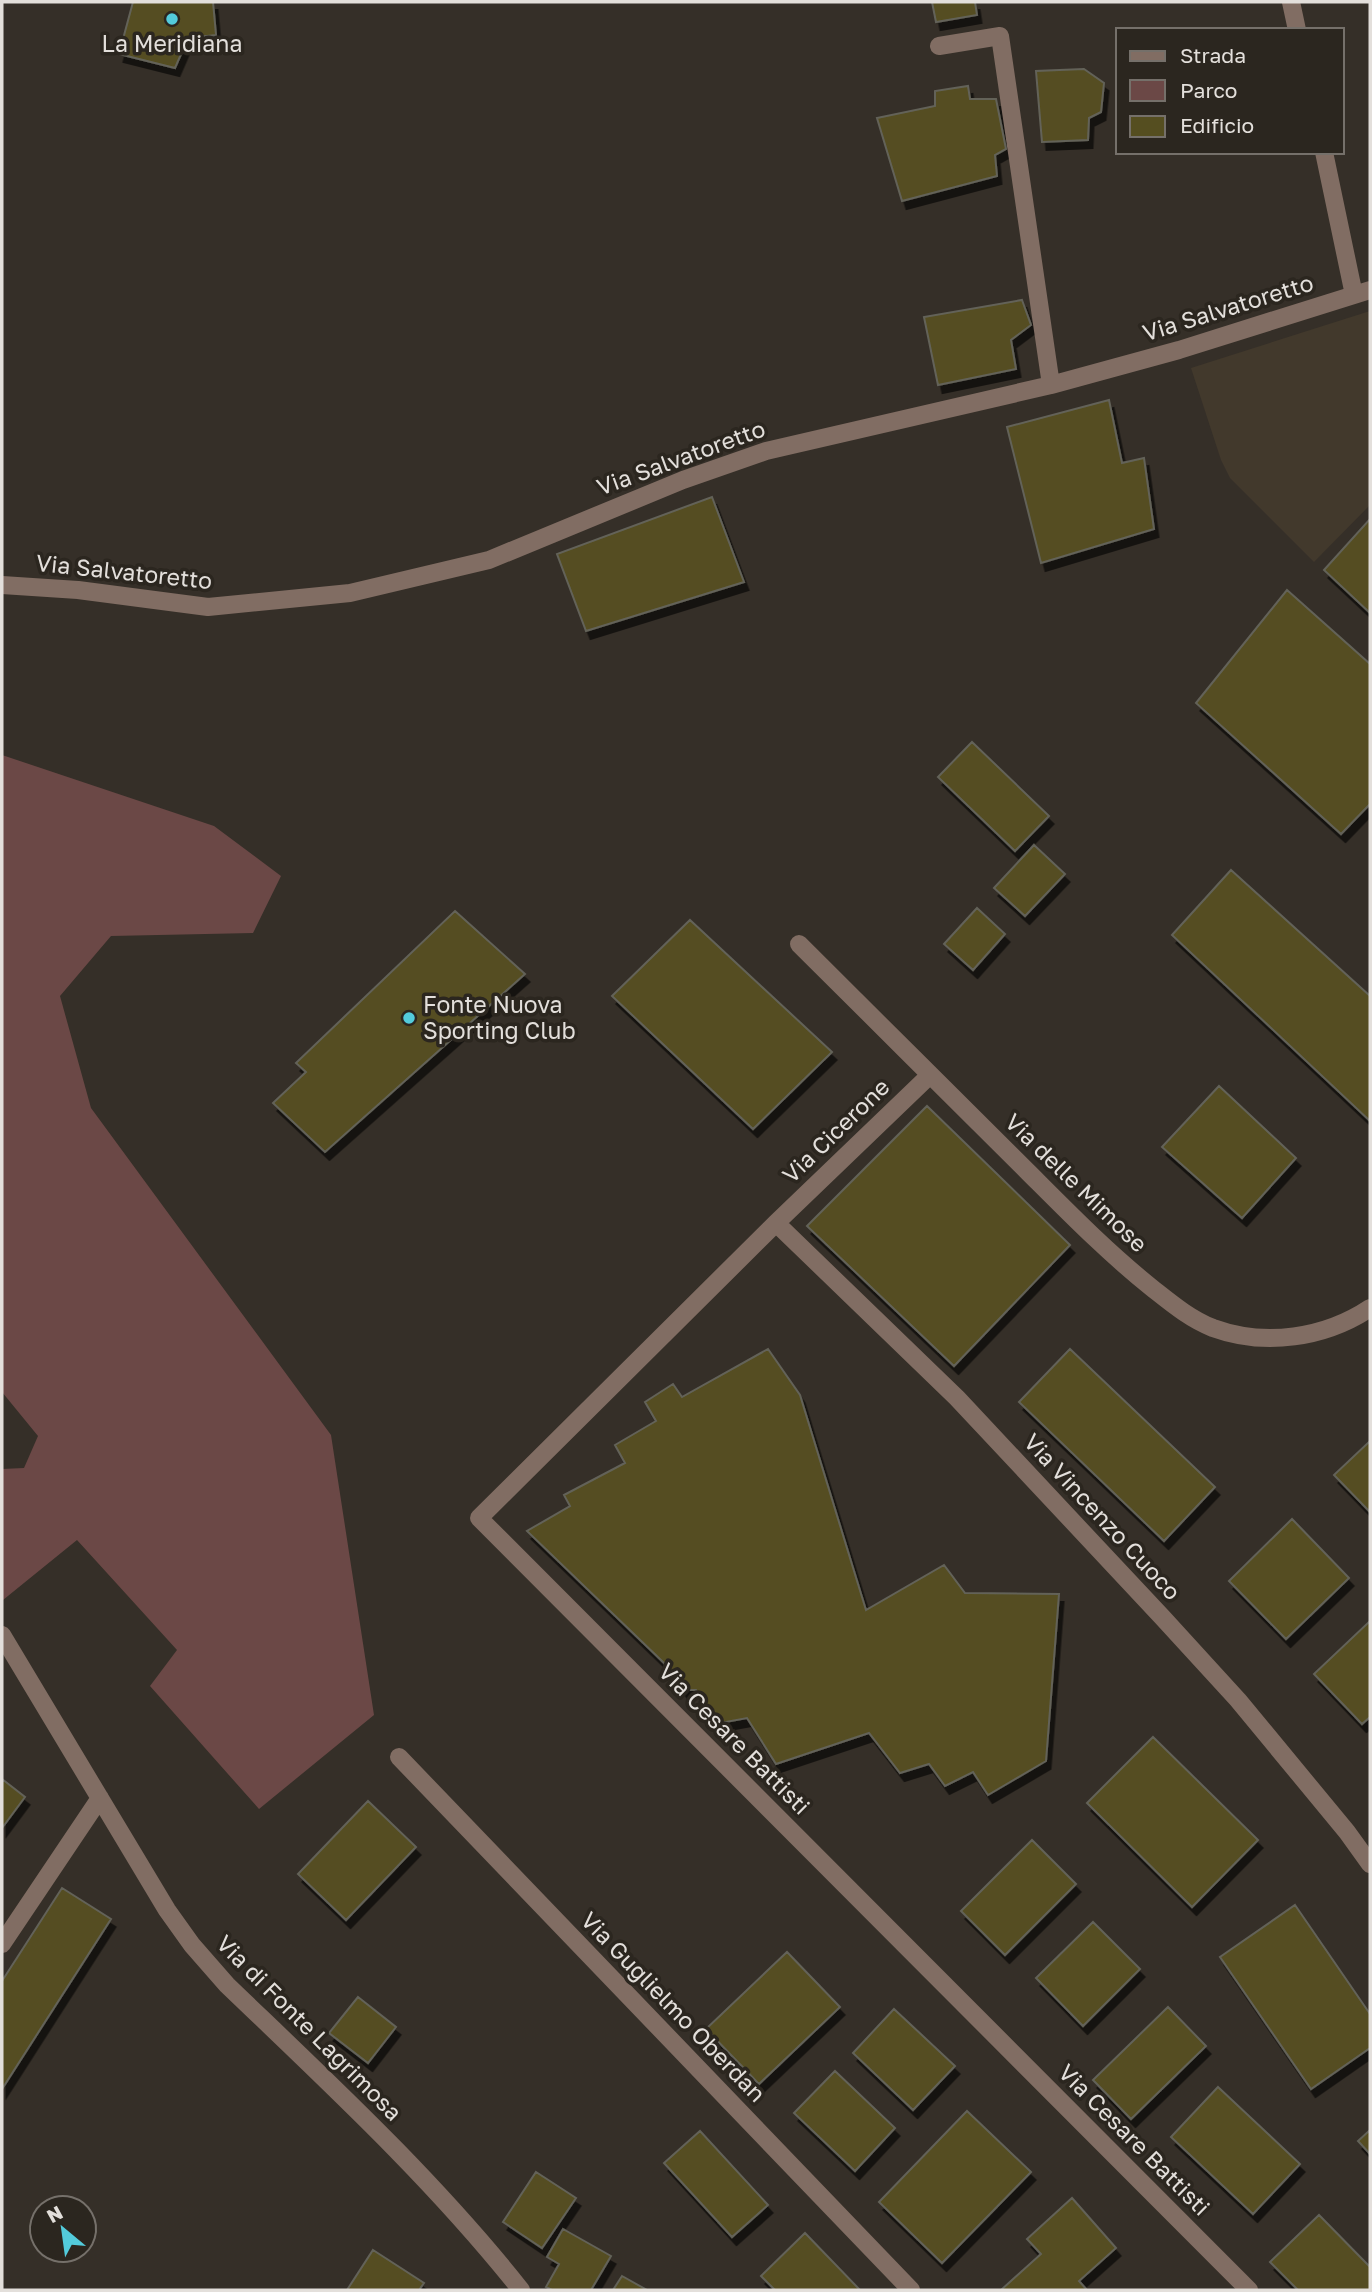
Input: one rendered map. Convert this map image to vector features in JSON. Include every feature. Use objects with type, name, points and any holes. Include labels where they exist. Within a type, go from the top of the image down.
[{"type":"street","points":[[1291,2],[1297,28]]},
{"type":"street","points":[[939,46],[1000,36],[1052,385]]},
{"type":"street","points":[[1325,154],[1362,292]]},
{"type":"street","name":"Via Salvatoretto","points":[[2,585],[78,590],[208,607],[350,593],[489,559],[683,480],[766,451],[1052,385],[1179,350],[1362,292]]},
{"type":"street","name":"Via delle Mimose","points":[[799,944],[1112,1256],[1182,1312],[1197,1321],[1246,1336],[1291,1337],[1338,1326],[1370,1309]]},
{"type":"street","name":"Via Cicerone","points":[[776,1223],[930,1075]]},
{"type":"street","name":"Via Vincenzo Cuoco","points":[[776,1223],[957,1398],[1163,1619],[1247,1711],[1370,1864]]},
{"type":"street","name":"Via Cesare Battisti","points":[[776,1223],[479,1518],[1250,2290]]},
{"type":"street","name":"Via di Fonte Lagrimosa","points":[[2,1635],[167,1910],[214,1972],[431,2185],[522,2290]]},
{"type":"street","name":"Via Guglielmo Oberdan","points":[[399,1757],[911,2290]]},
{"type":"street","points":[[2,1944],[100,1798]]},
{"type":"shaded area","points":[[1370,311],[1370,505],[1314,562],[1230,478],[1221,460],[1191,368]]},
{"type":"green space","points":[[2,755],[214,826],[281,876],[253,933],[111,936],[60,996],[91,1108],[331,1435],[374,1715],[259,1809],[150,1686],[177,1650],[77,1540],[2,1599],[2,1469],[24,1468],[38,1436],[2,1392]]},
{"type":"building","name":"La Meridiana","points":[[133,2],[213,2],[216,35],[188,38],[175,68],[119,54]]},
{"type":"building","points":[[932,2],[975,2],[977,15],[936,22]]},
{"type":"building","points":[[1084,69],[1104,83],[1101,112],[1089,118],[1088,140],[1042,142],[1036,71]]},
{"type":"building","points":[[968,86],[970,99],[996,99],[1006,149],[995,155],[997,176],[902,201],[877,118],[935,106],[935,91]]},
{"type":"building","points":[[1022,300],[1031,325],[1011,340],[1016,369],[938,385],[924,317]]},
{"type":"building","points":[[1109,400],[1122,463],[1144,458],[1154,529],[1041,563],[1007,427]]},
{"type":"building","points":[[712,497],[744,582],[586,631],[557,554]]},
{"type":"building","points":[[1370,519],[1370,613],[1324,570]]},
{"type":"building","points":[[1287,590],[1370,664],[1370,804],[1341,834],[1196,703]]},
{"type":"building","points":[[972,742],[1049,816],[1015,851],[938,777]]},
{"type":"building","points":[[1034,845],[1065,874],[1025,916],[994,888]]},
{"type":"building","points":[[1231,870],[1370,996],[1370,1121],[1172,935]]},
{"type":"building","points":[[977,908],[1005,934],[973,970],[944,944]]},
{"type":"building","name":"Fonte Nuova Sporting Club","points":[[455,911],[525,974],[325,1152],[273,1103],[306,1072],[296,1063]]},
{"type":"building","points":[[690,920],[832,1052],[753,1129],[612,996]]},
{"type":"building","points":[[1219,1086],[1296,1158],[1242,1218],[1162,1147]]},
{"type":"building","points":[[927,1106],[1070,1245],[954,1366],[807,1226]]},
{"type":"building","points":[[768,1349],[800,1395],[866,1610],[944,1565],[965,1593],[1059,1594],[1046,1761],[988,1795],[973,1772],[945,1786],[929,1764],[900,1773],[869,1733],[776,1764],[747,1718],[715,1724],[696,1690],[683,1690],[664,1663],[527,1531],[570,1506],[564,1495],[625,1463],[615,1445],[656,1421],[645,1402],[673,1384],[682,1397]]},
{"type":"building","points":[[1070,1349],[1215,1487],[1164,1541],[1019,1402]]},
{"type":"building","points":[[1370,1441],[1370,1512],[1334,1475]]},
{"type":"building","points":[[1292,1519],[1349,1578],[1286,1639],[1229,1581]]},
{"type":"building","points":[[1370,1621],[1370,1717],[1362,1724],[1314,1674]]},
{"type":"building","points":[[1153,1737],[1258,1840],[1192,1907],[1087,1803]]},
{"type":"building","points":[[2,1779],[25,1797],[2,1828]]},
{"type":"building","points":[[368,1801],[416,1847],[346,1920],[298,1874]]},
{"type":"building","points":[[1032,1840],[1076,1884],[1005,1955],[961,1911]]},
{"type":"building","points":[[62,1888],[111,1919],[2,2089],[2,1981]]},
{"type":"building","points":[[1295,1905],[1370,2014],[1370,2048],[1311,2089],[1220,1957]]},
{"type":"building","points":[[1093,1922],[1140,1969],[1083,2026],[1036,1978]]},
{"type":"building","points":[[787,1952],[840,2007],[759,2084],[706,2029]]},
{"type":"building","points":[[358,1997],[396,2027],[368,2063],[329,2033]]},
{"type":"building","points":[[1168,2007],[1206,2046],[1131,2119],[1093,2080]]},
{"type":"building","points":[[894,2009],[955,2066],[913,2110],[853,2053]]},
{"type":"building","points":[[835,2071],[895,2128],[855,2171],[794,2113]]},
{"type":"building","points":[[1218,2087],[1300,2164],[1253,2214],[1171,2137]]},
{"type":"building","points":[[967,2111],[1031,2172],[942,2263],[879,2202]]},
{"type":"building","points":[[1370,2130],[1370,2154],[1358,2141]]},
{"type":"building","points":[[700,2131],[768,2205],[732,2237],[664,2163]]},
{"type":"building","points":[[536,2172],[576,2198],[542,2248],[503,2222]]},
{"type":"building","points":[[1072,2198],[1116,2248],[1079,2281],[1087,2290],[1001,2290],[1041,2254],[1027,2239]]},
{"type":"building","points":[[1319,2215],[1370,2267],[1370,2290],[1298,2290],[1270,2262]]},
{"type":"building","points":[[563,2229],[611,2256],[591,2290],[552,2290],[546,2287],[559,2264],[547,2257]]},
{"type":"building","points":[[805,2233],[860,2290],[775,2290],[761,2276]]},
{"type":"building","points":[[373,2250],[424,2283],[419,2290],[347,2290]]},
{"type":"building","points":[[622,2276],[647,2290],[613,2290]]},
{"type":"place","name":"La Meridiana","points":[[172,19]]},
{"type":"place","name":"Fonte Nuova Sporting Club","points":[[409,1018]]}]
